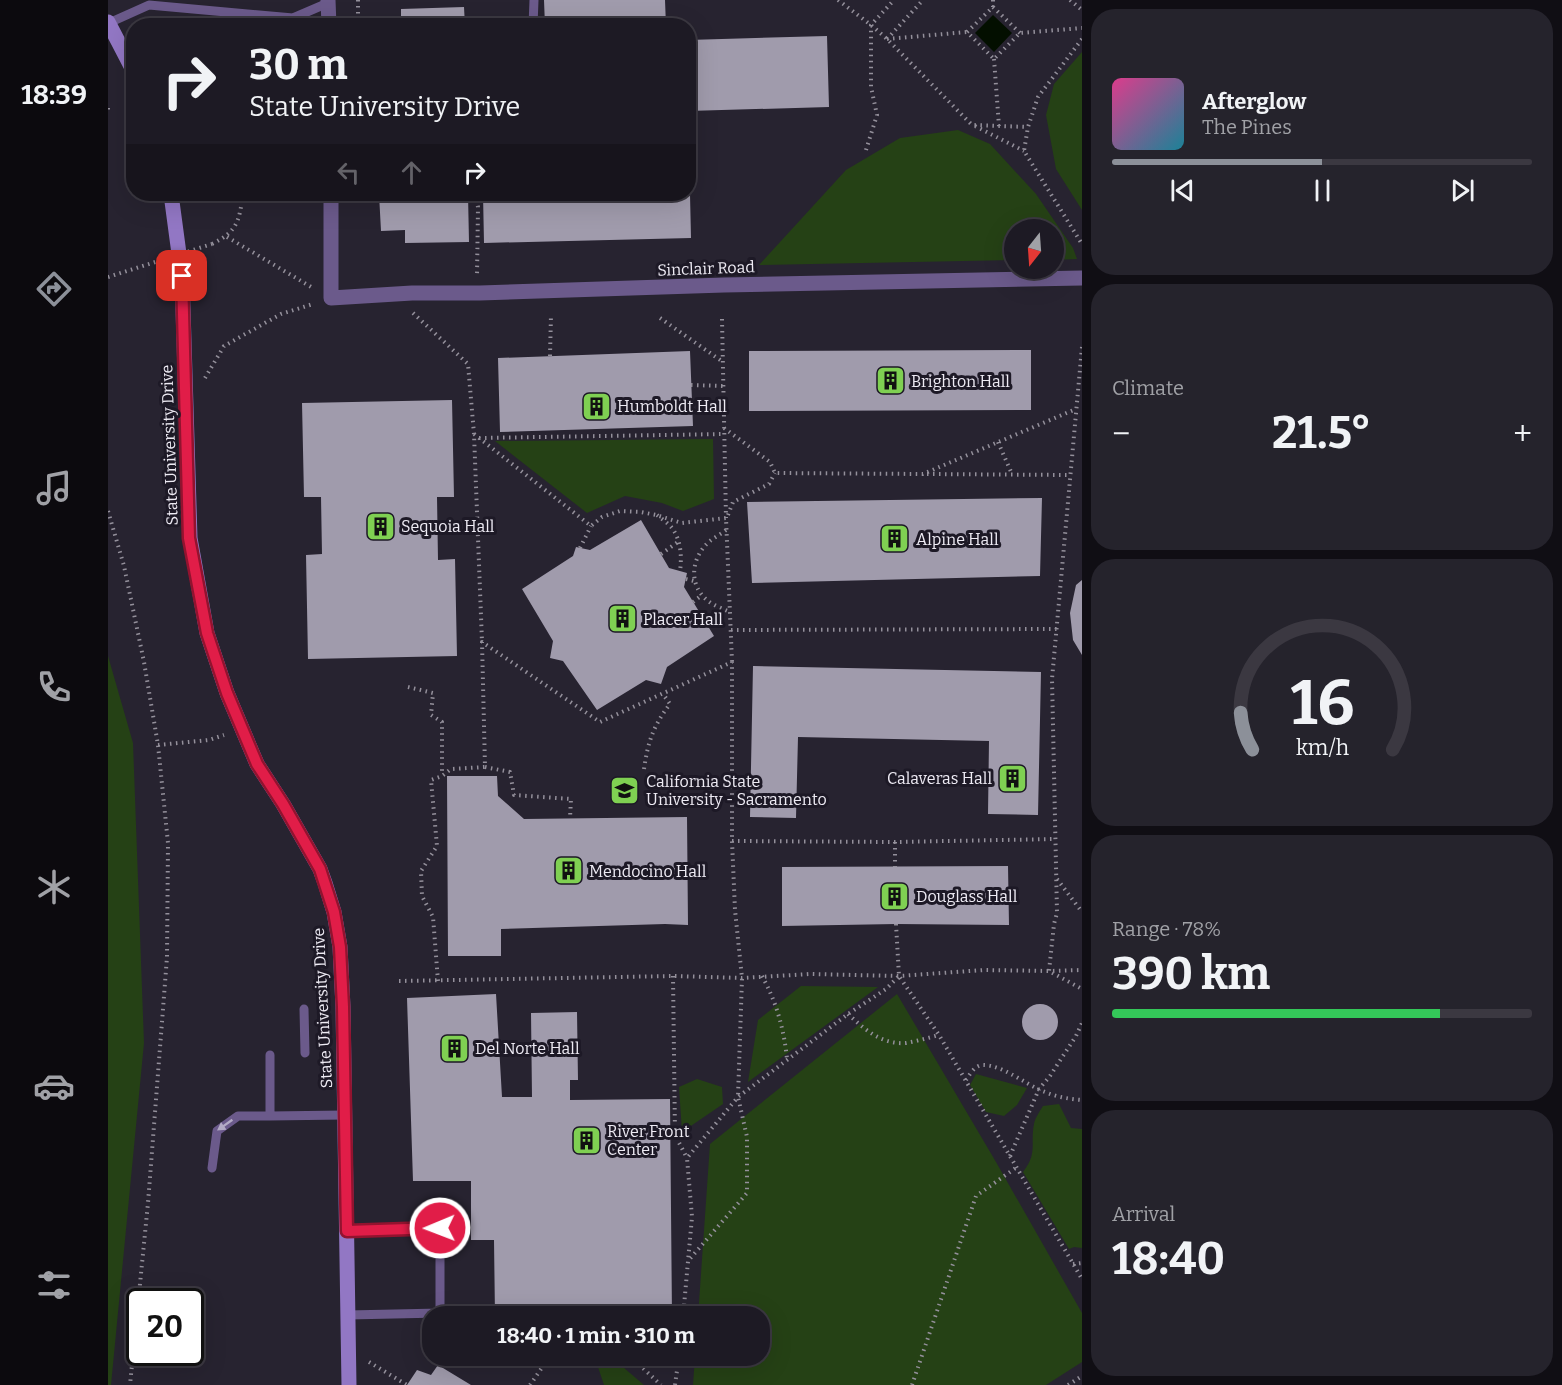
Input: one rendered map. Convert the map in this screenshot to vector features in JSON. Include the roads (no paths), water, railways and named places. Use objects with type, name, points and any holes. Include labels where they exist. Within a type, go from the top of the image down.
[{"type":"street","points":[[329,18],[330,1]]},
{"type":"street","points":[[109,22],[126,56]]},
{"type":"street","name":"State University Drive","points":[[172,201],[182,276],[189,538],[207,633],[227,693],[257,764],[320,869],[334,912],[340,947],[349,1385]]},
{"type":"street","name":"Sinclair Road","points":[[331,201],[331,298],[412,293],[1082,278]]},
{"type":"lane","points":[[533,18],[534,0]]},
{"type":"lane","points":[[109,22],[149,5],[293,18],[330,1]]},
{"type":"lane","points":[[304,1010],[305,1053]]},
{"type":"lane","points":[[270,1055],[270,1116]]},
{"type":"lane","points":[[212,1168],[217,1131],[238,1116],[344,1115]]},
{"type":"lane","points":[[347,1231],[440,1228],[440,1313],[348,1315]]},
{"type":"place","name":"Brighton Hall","points":[[890,381]]},
{"type":"place","name":"Humboldt Hall","points":[[596,406]]},
{"type":"place","name":"Sequoia Hall","points":[[380,526]]},
{"type":"place","name":"Alpine Hall","points":[[895,539]]},
{"type":"place","name":"Placer Hall","points":[[622,619]]},
{"type":"place","name":"Calaveras Hall","points":[[1013,778]]},
{"type":"place","name":"California State University - Sacramento","points":[[625,790]]},
{"type":"place","name":"Mendocino Hall","points":[[568,871]]},
{"type":"place","name":"Douglass Hall","points":[[895,896]]},
{"type":"place","name":"Del Norte Hall","points":[[454,1048]]},
{"type":"place","name":"River Front Center","points":[[586,1140]]}]
